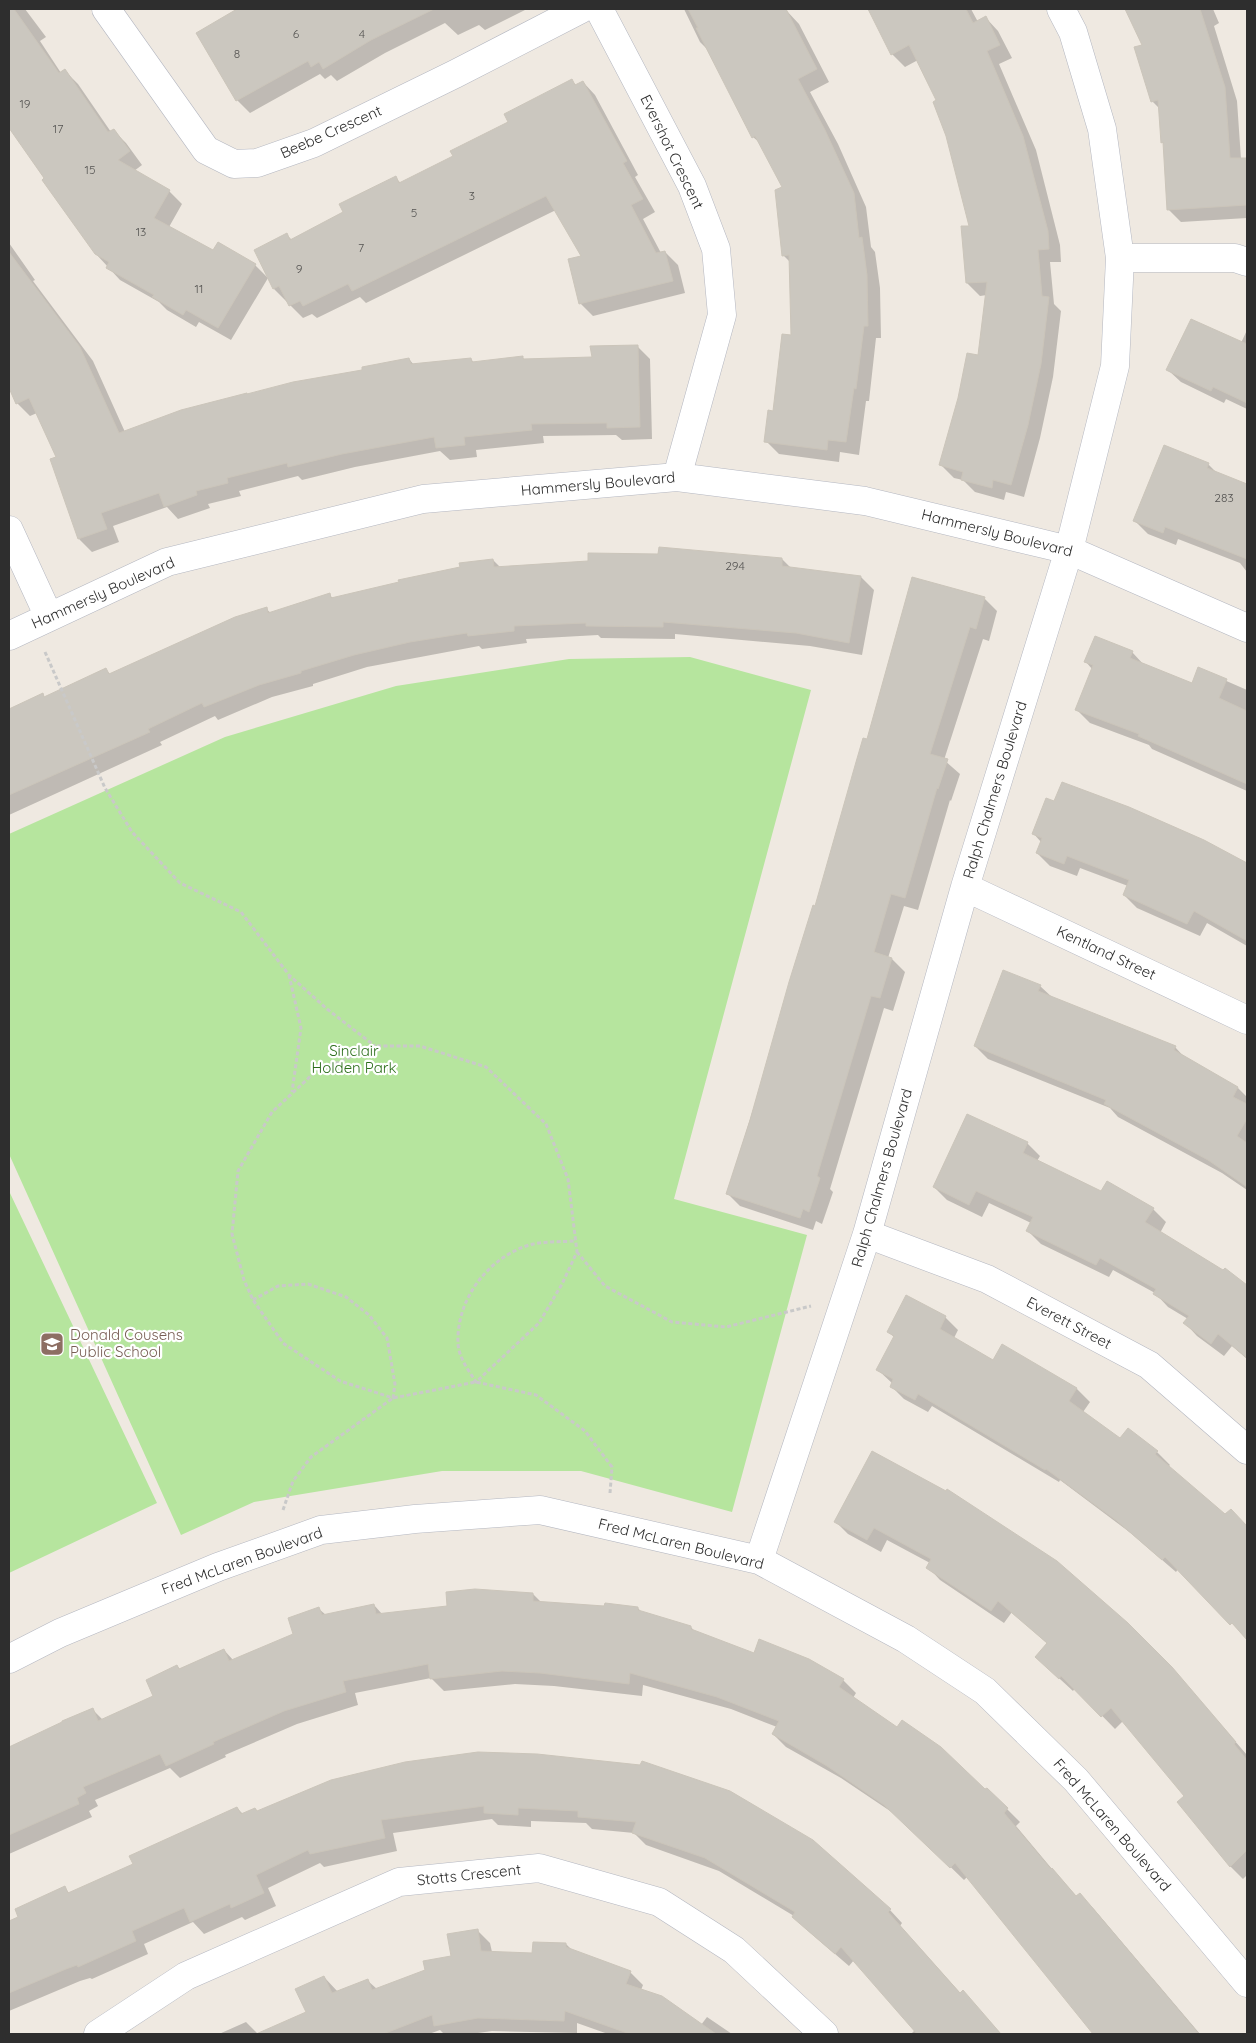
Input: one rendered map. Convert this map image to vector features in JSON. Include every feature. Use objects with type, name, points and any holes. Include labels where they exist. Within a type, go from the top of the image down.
[{"type":"street","name":"Beebe Crescent","points":[[106,9],[206,150],[234,164],[257,163],[314,143],[455,74],[581,9]]},
{"type":"street","name":"Evershot Crescent","points":[[599,9],[692,186],[716,249],[722,315],[677,476]]},
{"type":"street","name":"Ralph Chalmers Boulevard","points":[[759,1560],[867,1234],[965,887],[1070,550],[1115,366],[1120,258],[1102,129],[1072,32],[1061,9]]},
{"type":"street","points":[[1120,258],[1235,258],[1247,262]]},
{"type":"street","name":"Hammersly Boulevard","points":[[30,626],[167,562],[423,499],[677,476],[865,501],[1070,550],[1247,628]]},
{"type":"street","points":[[9,530],[30,626]]},
{"type":"street","name":"Kentland Street","points":[[965,887],[1247,1020]]},
{"type":"street","name":"Everett Street","points":[[867,1234],[987,1279],[1149,1365],[1247,1450]]},
{"type":"street","name":"Fred McLaren Boulevard","points":[[9,1659],[60,1633],[218,1567],[321,1530],[415,1519],[540,1510],[759,1560],[906,1639],[985,1691],[1076,1780],[1247,1983]]},
{"type":"street","name":"Stotts Crescent","points":[[98,2034],[186,1976],[399,1882],[539,1868],[660,1902],[734,1950],[824,2034]]},
{"type":"path","points":[[30,626],[105,788],[132,832],[180,883],[241,912],[290,975],[328,1009],[376,1046]]},
{"type":"path","points":[[290,975],[301,1028],[292,1092]]},
{"type":"path","points":[[393,1398],[340,1381],[283,1343],[252,1300],[244,1280],[232,1234],[238,1171],[272,1112],[314,1073],[376,1046],[420,1046],[486,1067],[546,1124],[568,1178],[577,1252],[605,1286],[672,1322],[726,1327],[846,1298]]},
{"type":"path","points":[[476,1382],[463,1361],[458,1345],[462,1313],[478,1280],[502,1257],[531,1244],[575,1241]]},
{"type":"path","points":[[476,1382],[538,1323],[562,1284],[577,1252]]},
{"type":"path","points":[[252,1300],[278,1286],[308,1284],[346,1297],[369,1315],[387,1338],[395,1384],[393,1398]]},
{"type":"path","points":[[270,1548],[293,1481],[311,1457],[393,1398],[476,1382],[536,1396],[585,1431],[612,1468],[608,1526]]},
{"type":"green space","name":"Sinclair Holden Park","points":[[690,657],[811,690],[674,1199],[807,1235],[732,1512],[581,1471],[442,1471],[254,1502],[181,1535],[9,1154],[9,834],[225,737],[396,686],[569,659]]},
{"type":"green space","name":"Donald Cousens Public School","points":[[9,1191],[157,1503],[9,1573]]},
{"type":"building","points":[[9,9],[14,9],[59,73],[65,69],[108,132],[114,129],[130,151],[118,160],[170,190],[154,218],[213,250],[218,242],[256,264],[218,328],[186,310],[183,315],[152,297],[154,295],[106,268],[109,262],[95,254],[42,180],[44,178],[9,128]]},
{"type":"building","points":[[237,9],[434,9],[371,40],[323,69],[319,62],[311,67],[308,61],[236,101],[196,33]]},
{"type":"building","points":[[688,9],[786,9],[817,69],[798,79],[825,130],[854,193],[859,238],[862,237],[867,275],[868,326],[864,326],[856,389],[854,388],[846,442],[828,440],[827,450],[764,442],[768,410],[773,411],[782,334],[791,335],[789,255],[782,256],[775,190],[782,187],[755,136],[752,138]]},
{"type":"building","points":[[868,9],[966,9],[973,23],[986,16],[1000,45],[987,51],[1023,136],[1048,231],[1049,249],[1038,250],[1042,296],[1049,297],[1041,364],[1028,425],[1011,485],[993,480],[992,488],[961,480],[963,472],[939,465],[958,398],[967,353],[978,355],[987,282],[966,283],[961,226],[969,226],[946,136],[933,102],[936,100],[909,45],[891,55]]},
{"type":"building","points":[[1125,9],[1200,9],[1225,87],[1230,158],[1246,158],[1247,205],[1167,210],[1163,142],[1161,143],[1158,100],[1151,102],[1134,47],[1142,45]]},
{"type":"building","points":[[572,79],[575,85],[583,81],[627,161],[623,163],[643,199],[631,205],[656,253],[665,251],[673,281],[579,304],[568,259],[581,256],[546,196],[352,291],[348,284],[303,306],[300,301],[289,306],[279,286],[273,289],[254,250],[287,233],[290,240],[343,212],[339,204],[396,176],[399,183],[453,156],[450,151],[508,122],[504,114]]},
{"type":"building","points":[[9,252],[80,347],[119,433],[181,410],[293,382],[362,370],[362,367],[409,358],[411,364],[471,358],[472,362],[523,356],[523,359],[592,357],[590,346],[638,345],[640,427],[607,428],[607,423],[531,424],[532,430],[464,437],[465,445],[436,448],[434,437],[342,454],[288,467],[287,463],[227,478],[228,483],[196,491],[197,495],[164,507],[159,493],[101,513],[107,529],[78,539],[50,459],[56,457],[29,398],[16,404],[9,388]]},
{"type":"building","points":[[1191,319],[1247,344],[1247,403],[1213,387],[1211,391],[1166,370]]},
{"type":"building","points":[[1164,445],[1209,463],[1207,468],[1247,484],[1247,559],[1165,527],[1163,533],[1133,521]]},
{"type":"building","points":[[659,547],[782,558],[782,566],[861,576],[849,643],[796,633],[663,622],[663,627],[586,626],[586,623],[514,626],[514,631],[468,636],[467,633],[410,642],[354,655],[301,671],[301,673],[259,685],[204,707],[202,703],[148,729],[150,732],[9,795],[9,709],[43,693],[44,697],[106,668],[109,674],[235,617],[267,607],[268,613],[330,593],[331,598],[399,582],[398,580],[460,567],[459,563],[493,559],[494,567],[588,561],[588,553],[658,554]]},
{"type":"building","points":[[912,577],[985,597],[976,629],[970,627],[930,754],[948,759],[937,788],[905,898],[891,894],[874,952],[892,958],[880,998],[871,996],[817,1176],[820,1178],[809,1212],[803,1209],[800,1218],[726,1194],[750,1120],[789,982],[813,905],[815,906],[863,738],[867,739]]},
{"type":"building","points":[[1095,636],[1133,651],[1130,658],[1192,683],[1198,667],[1227,679],[1219,698],[1247,711],[1247,784],[1138,736],[1139,734],[1075,710],[1093,665],[1084,662]]},
{"type":"building","points":[[1062,782],[1129,807],[1204,840],[1247,863],[1247,941],[1194,911],[1187,924],[1123,895],[1129,880],[1067,856],[1064,864],[1036,853],[1042,838],[1032,834],[1046,798],[1054,801]]},
{"type":"building","points":[[1003,970],[1041,985],[1038,991],[1176,1046],[1174,1050],[1238,1087],[1233,1097],[1247,1104],[1247,1119],[1237,1136],[1247,1143],[1247,1187],[1208,1160],[1104,1104],[1106,1100],[974,1046]]},
{"type":"building","points":[[967,1114],[1028,1142],[1023,1153],[1101,1191],[1107,1181],[1154,1208],[1145,1222],[1223,1270],[1225,1268],[1247,1285],[1247,1358],[1218,1334],[1211,1344],[1183,1323],[1189,1316],[1153,1294],[1156,1289],[1100,1258],[1096,1265],[1026,1231],[1033,1217],[976,1191],[969,1205],[933,1187]]},
{"type":"building","points":[[906,1295],[946,1316],[940,1329],[993,1360],[1002,1344],[1077,1388],[1069,1401],[1120,1438],[1128,1428],[1158,1451],[1155,1454],[1225,1514],[1231,1509],[1247,1526],[1247,1640],[1232,1623],[1230,1625],[1165,1557],[1162,1560],[1117,1521],[1046,1469],[918,1394],[915,1400],[890,1387],[893,1379],[876,1370],[894,1336],[887,1332]]},
{"type":"building","points":[[872,1451],[946,1491],[947,1489],[1057,1561],[1128,1623],[1172,1667],[1236,1742],[1234,1744],[1247,1760],[1247,1850],[1230,1867],[1177,1802],[1184,1796],[1111,1708],[1101,1717],[1061,1676],[1059,1679],[1035,1657],[1047,1643],[998,1601],[991,1611],[926,1568],[931,1559],[874,1528],[867,1540],[834,1522]]},
{"type":"building","points":[[475,1589],[533,1593],[533,1601],[604,1606],[605,1603],[638,1607],[638,1610],[691,1626],[691,1629],[754,1653],[759,1639],[809,1659],[844,1679],[839,1687],[897,1727],[902,1720],[941,1747],[1008,1808],[1004,1813],[1051,1869],[1076,1896],[1080,1893],[1199,2034],[1093,2034],[955,1863],[950,1868],[884,1805],[827,1766],[772,1734],[779,1721],[717,1697],[630,1673],[629,1684],[540,1673],[502,1671],[430,1679],[428,1664],[343,1681],[346,1692],[284,1711],[213,1742],[214,1744],[166,1766],[160,1754],[83,1787],[86,1793],[77,1798],[79,1804],[9,1835],[9,1747],[93,1708],[98,1721],[153,1696],[146,1680],[177,1665],[179,1669],[224,1649],[229,1661],[293,1634],[288,1618],[319,1607],[322,1615],[374,1604],[376,1614],[447,1606],[446,1592]]},
{"type":"building","points":[[478,1752],[537,1754],[640,1765],[642,1761],[730,1791],[813,1840],[891,1909],[888,1912],[960,1993],[963,1990],[1001,2034],[917,2034],[841,1947],[835,1954],[792,1917],[795,1912],[705,1858],[632,1833],[636,1822],[578,1817],[578,1811],[518,1808],[518,1815],[484,1813],[484,1806],[381,1820],[385,1838],[310,1854],[308,1850],[256,1875],[264,1893],[231,1908],[230,1904],[190,1922],[184,1908],[132,1931],[136,1941],[78,1967],[77,1965],[66,1969],[9,1993],[9,1921],[18,1917],[15,1909],[65,1886],[68,1893],[133,1864],[129,1856],[237,1807],[241,1814],[255,1808],[257,1811],[331,1780],[405,1762]]},
{"type":"building","points":[[478,1929],[481,1951],[532,1953],[533,1942],[566,1943],[566,1947],[631,1971],[626,1984],[662,1996],[716,2034],[630,2034],[565,2011],[564,2021],[478,2018],[434,2026],[432,2015],[383,2034],[256,2034],[306,2012],[295,1989],[324,1976],[332,1993],[368,1979],[372,1990],[425,1970],[423,1961],[451,1956],[447,1934]]},
{"type":"place","name":"Donald Cousens Public School","points":[[52,1344]]}]
